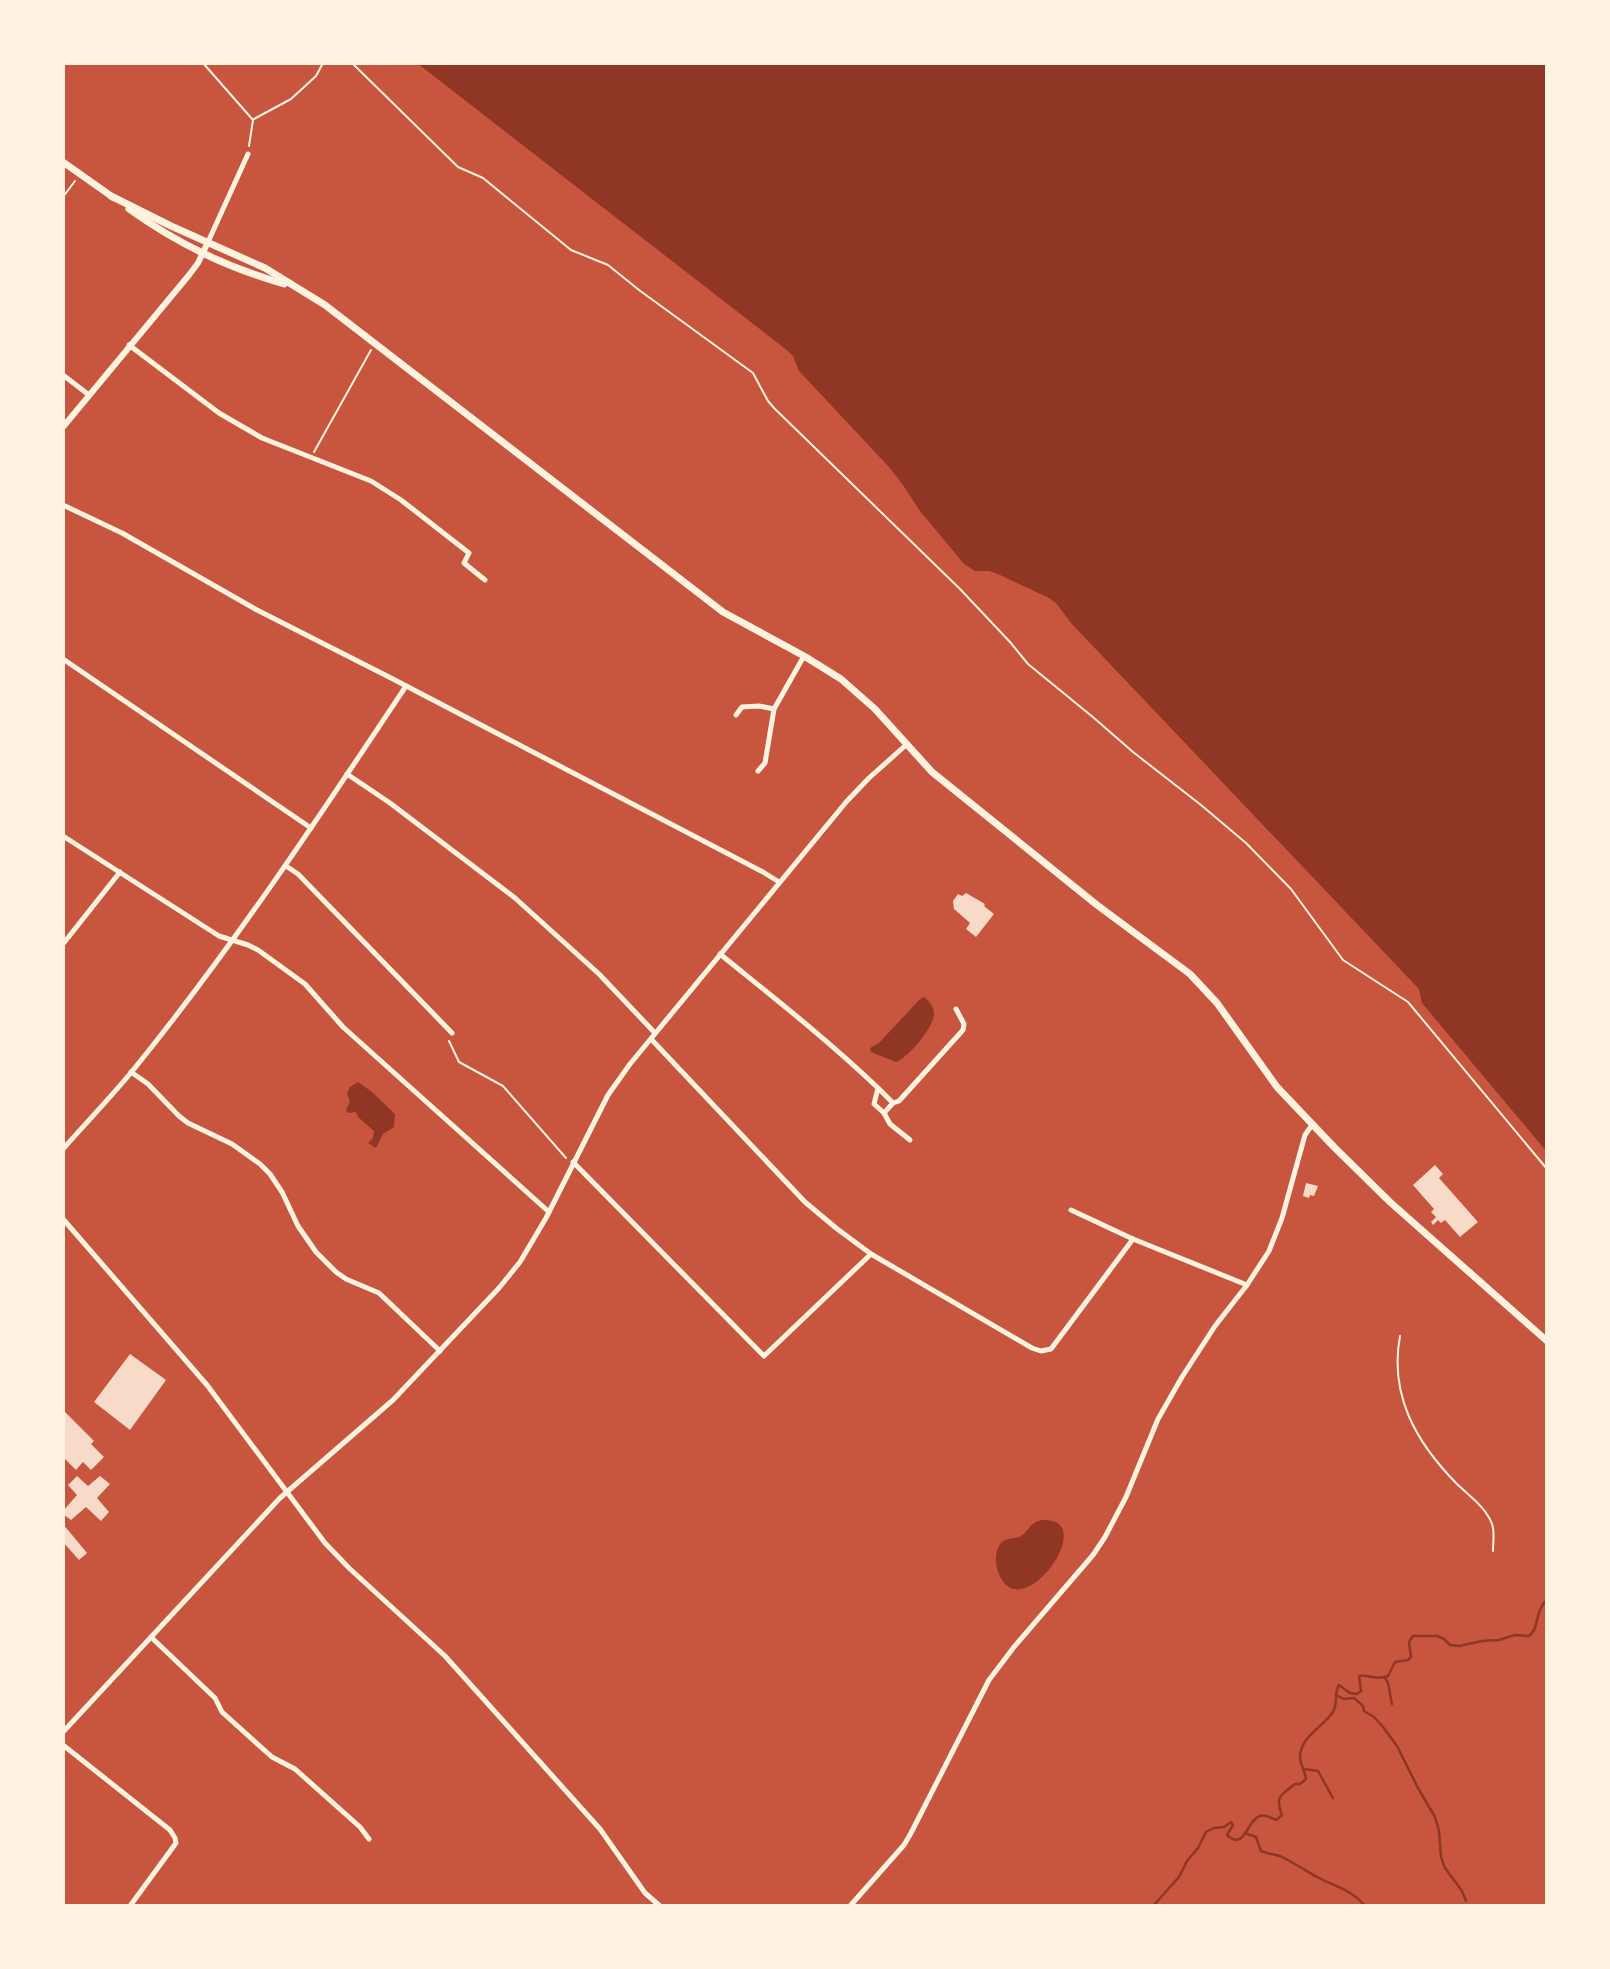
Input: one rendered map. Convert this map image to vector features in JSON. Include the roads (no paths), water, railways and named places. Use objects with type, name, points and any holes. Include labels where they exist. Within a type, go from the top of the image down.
[{"type":"main road","points":[[63,162],[159,229],[202,254],[237,270],[294,287]]},
{"type":"main road","points":[[111,196],[265,268],[324,305],[723,612],[804,656],[857,692],[943,780],[1097,905],[1190,974],[1226,1014],[1277,1087],[1312,1125],[1390,1202],[1547,1341]]},
{"type":"street","points":[[63,427],[189,275],[208,242],[248,154]]},
{"type":"street","points":[[130,345],[219,413],[262,438],[371,481],[401,500],[469,554],[464,564],[485,580]]},
{"type":"street","points":[[63,375],[89,395]]},
{"type":"street","points":[[63,505],[122,533],[250,607],[779,882]]},
{"type":"street","points":[[758,771],[765,763],[774,709],[804,656]]},
{"type":"street","points":[[63,659],[311,828]]},
{"type":"street","points":[[63,1149],[131,1072],[232,941],[286,866],[405,686]]},
{"type":"street","points":[[736,715],[742,708],[749,706],[774,709]]},
{"type":"street","points":[[63,1732],[286,1492],[371,1419],[499,1288],[520,1262],[550,1212],[608,1095],[650,1039],[859,788],[906,745]]},
{"type":"street","points":[[347,774],[390,803],[515,898],[599,974],[655,1033]]},
{"type":"street","points":[[63,836],[219,936],[258,950],[305,984],[343,1027],[550,1212]]},
{"type":"street","points":[[286,866],[298,874],[452,1033]]},
{"type":"street","points":[[63,944],[120,872]]},
{"type":"street","points":[[720,954],[799,1017],[893,1103]]},
{"type":"street","points":[[884,1113],[963,1030],[964,1024],[956,1009]]},
{"type":"street","points":[[650,1039],[805,1202],[871,1255],[1041,1352],[1051,1349],[1133,1239]]},
{"type":"street","points":[[131,1072],[148,1084],[188,1123],[232,1144],[260,1164],[276,1182],[298,1226],[316,1252],[346,1279],[379,1293],[440,1351]]},
{"type":"street","points":[[878,1088],[874,1104],[884,1113],[890,1124],[909,1140]]},
{"type":"street","points":[[850,1906],[911,1833],[989,1680],[1105,1537],[1126,1497],[1158,1419],[1182,1377],[1269,1251],[1282,1218],[1305,1135],[1312,1125]]},
{"type":"street","points":[[573,1162],[764,1356],[871,1255]]},
{"type":"street","points":[[1071,1210],[1133,1239],[1247,1284]]},
{"type":"street","points":[[63,1219],[207,1385],[338,1557],[445,1656],[606,1836],[645,1893],[660,1906]]},
{"type":"street","points":[[150,1637],[215,1698],[222,1712],[272,1757],[295,1769],[360,1827],[369,1839]]},
{"type":"street","points":[[63,1745],[170,1830],[176,1838],[176,1843],[130,1906]]},
{"type":"waterway","points":[[1153,1906],[1179,1877],[1206,1832],[1231,1822],[1233,1825],[1227,1835],[1238,1840],[1256,1818],[1268,1816],[1276,1820],[1282,1815],[1280,1797],[1295,1784],[1306,1779],[1300,1760],[1301,1750],[1308,1738],[1333,1712],[1339,1685],[1350,1693],[1357,1694],[1361,1691],[1359,1676],[1388,1676],[1395,1662],[1411,1657],[1409,1642],[1413,1636],[1437,1636],[1450,1645],[1459,1646],[1515,1635],[1529,1636],[1535,1629],[1540,1609],[1547,1600]]},
{"type":"waterway","points":[[1385,1678],[1392,1704]]},
{"type":"waterway","points":[[1336,1695],[1344,1699],[1354,1698],[1363,1706],[1364,1711],[1383,1727],[1397,1746],[1435,1817],[1445,1868],[1466,1901]]},
{"type":"waterway","points":[[1304,1769],[1318,1771],[1333,1798]]},
{"type":"waterway","points":[[1245,1833],[1256,1837],[1261,1851],[1282,1857],[1354,1896],[1365,1906]]}]
